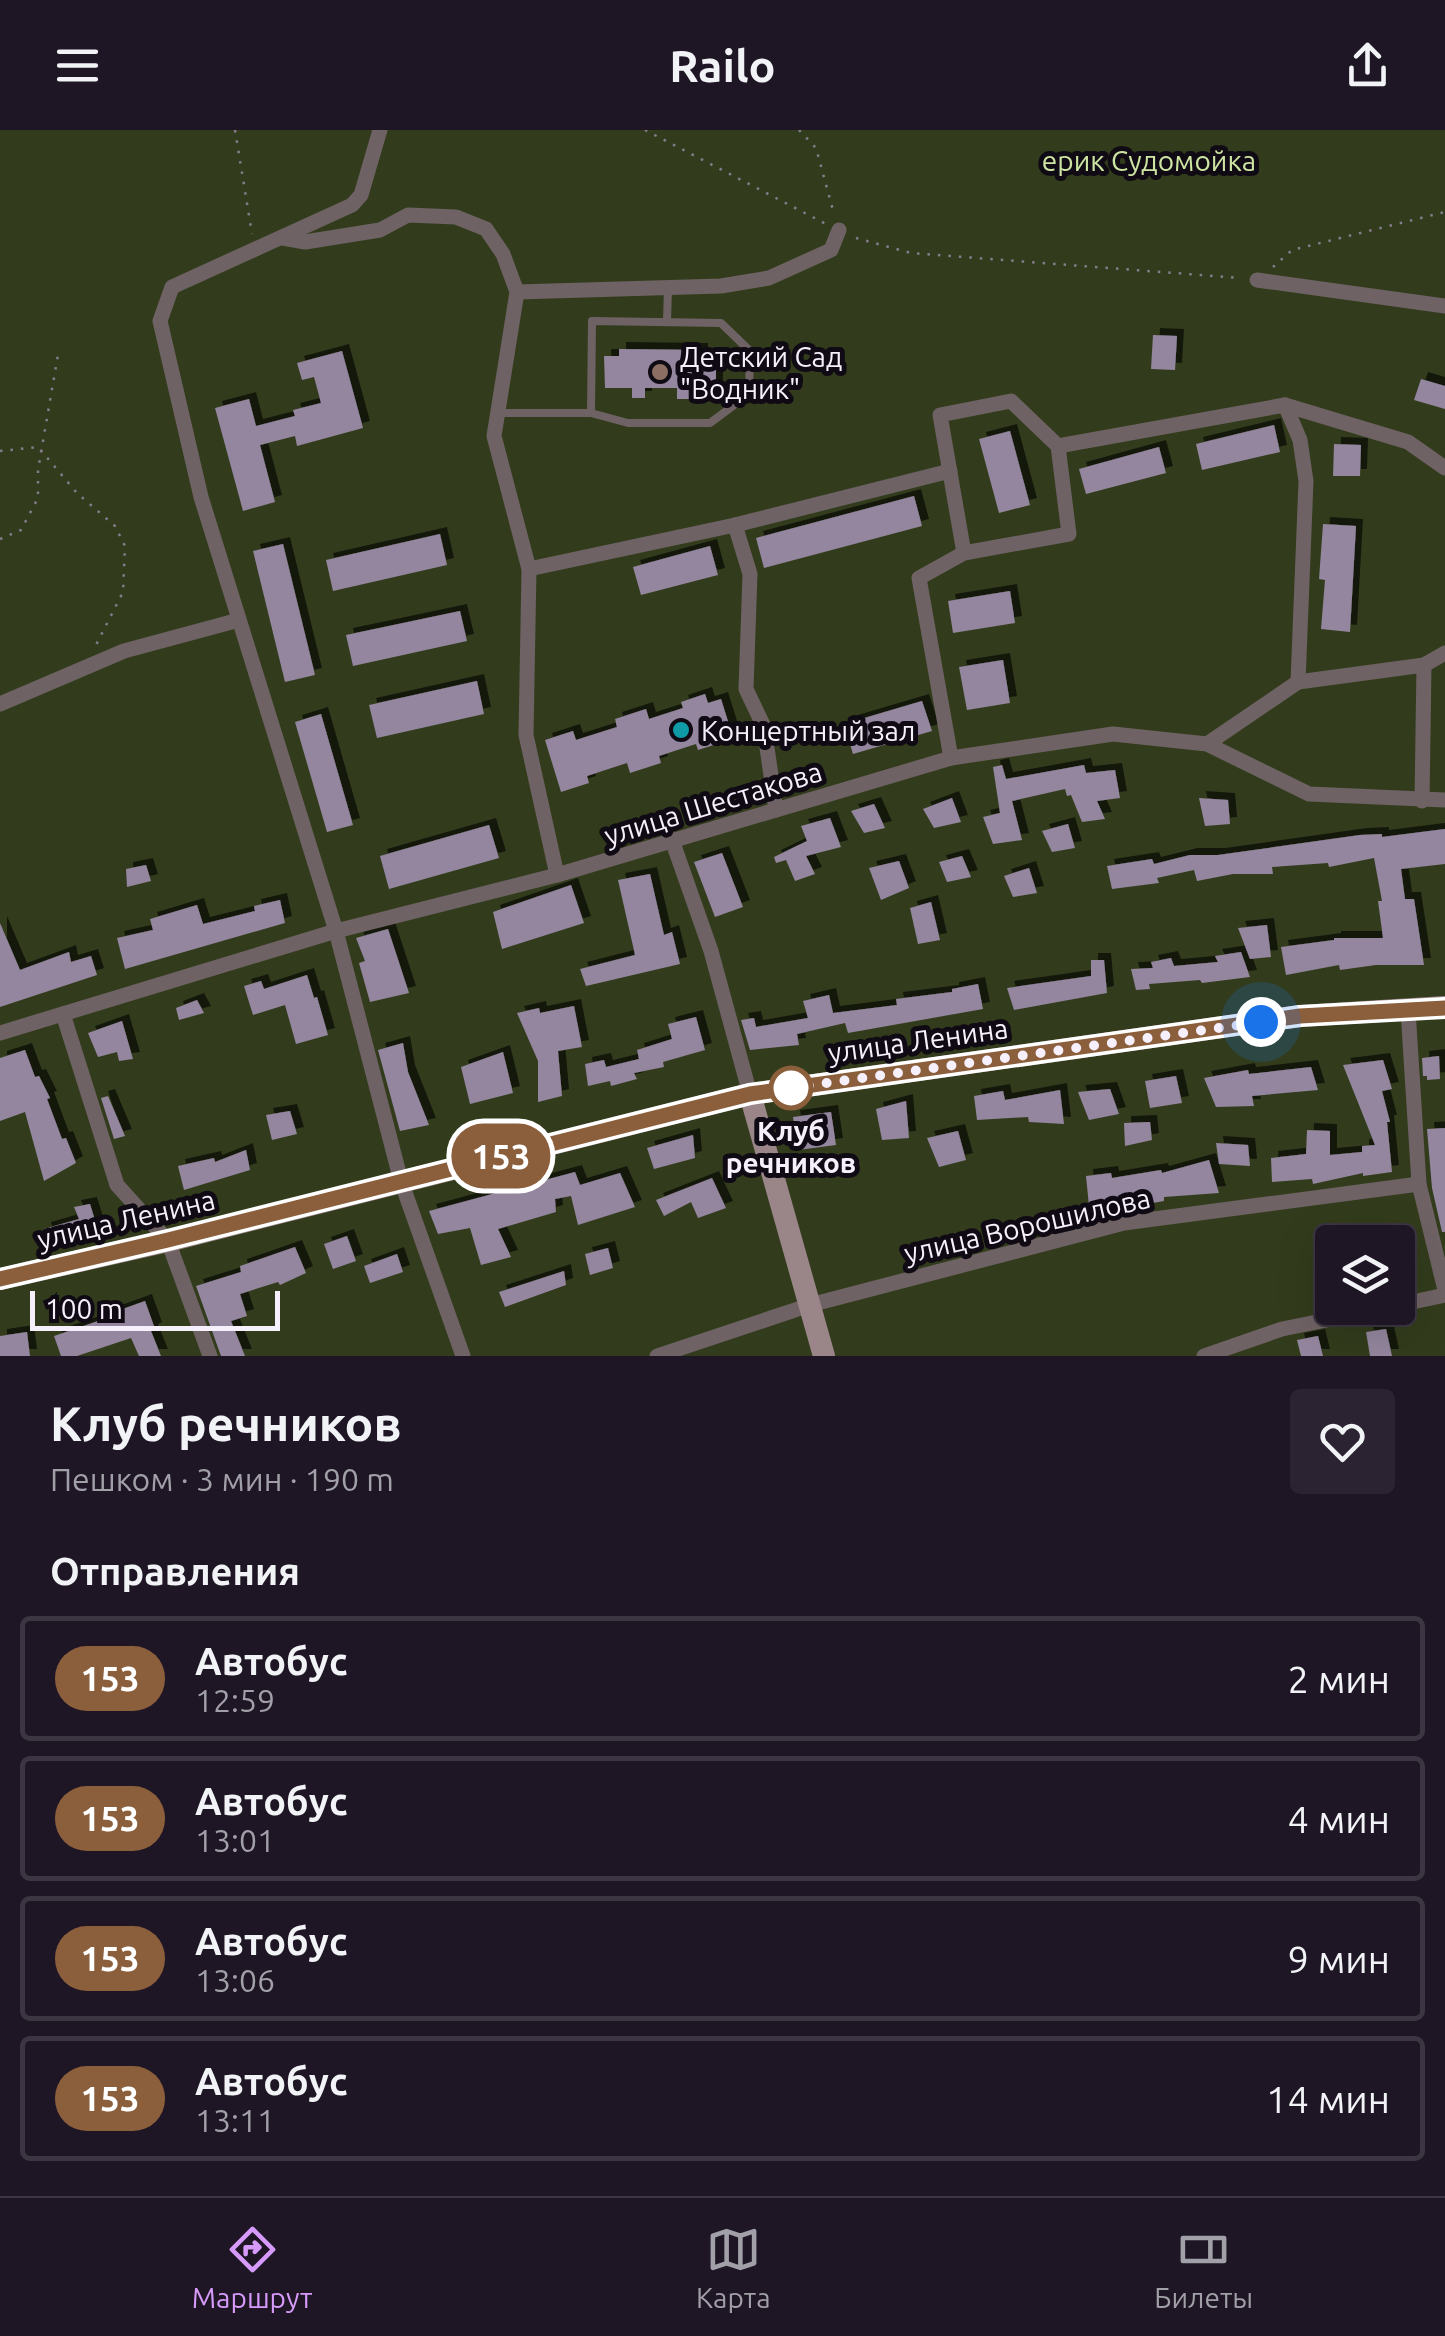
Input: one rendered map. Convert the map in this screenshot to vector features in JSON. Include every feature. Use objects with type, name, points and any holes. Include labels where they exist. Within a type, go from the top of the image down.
[{"type":"street","points":[[380,130],[362,196],[352,205],[172,287],[160,321],[200,497],[336,931],[402,1181],[462,1356]]},
{"type":"street","points":[[283,238],[305,242],[380,230],[408,215],[456,216],[486,230],[502,254],[518,292],[494,436],[530,568],[526,735],[556,875]]},
{"type":"street","points":[[518,292],[721,286],[769,278],[831,250],[839,230]]},
{"type":"street","points":[[1257,280],[1445,306]]},
{"type":"street","points":[[951,758],[919,578],[964,553],[1069,534],[1058,446],[1012,401],[940,415],[964,553]]},
{"type":"street","points":[[1058,446],[1285,405],[1408,442],[1445,468]]},
{"type":"street","points":[[1285,405],[1300,440],[1306,481],[1298,682]]},
{"type":"street","points":[[530,568],[735,525],[950,471]]},
{"type":"street","points":[[735,525],[750,574],[746,689],[764,728],[776,810]]},
{"type":"street","points":[[0,704],[124,652],[239,620]]},
{"type":"street","points":[[1206,744],[1298,682],[1424,665],[1445,653]]},
{"type":"street","points":[[1422,801],[1424,665]]},
{"type":"street","name":"улица Шестакова","points":[[0,1033],[336,931],[556,875],[951,758],[1113,734],[1206,744],[1309,794],[1445,800]]},
{"type":"street","points":[[672,840],[710,951],[824,1356]]},
{"type":"street","name":"улица Ленина","points":[[0,1279],[750,1094],[1300,1016],[1445,1008]]},
{"type":"street","points":[[1408,1010],[1418,1184],[1445,1292],[1415,1300]]},
{"type":"street","points":[[63,1014],[116,1185],[168,1240],[210,1356]]},
{"type":"street","name":"улица Ворошилова","points":[[657,1356],[810,1305],[1124,1223],[1418,1184]]},
{"type":"street","points":[[1204,1356],[1315,1323]]},
{"type":"lane","points":[[667,322],[668,287]]},
{"type":"lane","points":[[500,413],[591,413],[628,422],[710,423],[749,394],[750,350],[721,323],[592,321],[591,413]]},
{"type":"path","points":[[235,130],[255,250]]},
{"type":"path","points":[[646,130],[839,230],[911,253],[1257,280],[1292,250],[1445,212]]},
{"type":"path","points":[[799,130],[816,148],[839,230]]},
{"type":"path","points":[[0,539],[21,530],[38,498],[38,470],[60,350]]},
{"type":"path","points":[[0,450],[38,448],[77,493],[115,526],[125,546],[123,592],[84,668]]},
{"type":"green space","name":"ерик Судомойка","points":[[0,130],[1445,130],[1445,1356],[0,1356]]},
{"type":"building","points":[[1153,335],[1177,336],[1175,370],[1151,369]]},
{"type":"building","name":"Детский Сад \"Водник\"","points":[[619,349],[701,350],[701,356],[716,356],[716,389],[690,388],[690,399],[677,399],[677,388],[645,388],[645,398],[632,398],[632,388],[605,388],[604,356],[619,356]]},
{"type":"building","points":[[342,351],[363,428],[297,446],[295,436],[260,445],[275,502],[243,511],[215,408],[249,399],[256,426],[295,416],[293,410],[321,403],[314,377],[302,380],[297,363]]},
{"type":"building","points":[[1421,379],[1445,386],[1445,409],[1414,400]]},
{"type":"building","points":[[1274,425],[1280,452],[1202,470],[1196,444]]},
{"type":"building","points":[[1010,431],[1030,505],[999,513],[979,439]]},
{"type":"building","points":[[1334,444],[1361,445],[1360,476],[1333,476]]},
{"type":"building","points":[[1159,447],[1166,473],[1086,494],[1079,469]]},
{"type":"building","points":[[914,496],[922,526],[764,568],[756,538]]},
{"type":"building","points":[[1323,524],[1356,526],[1350,632],[1321,629],[1325,580],[1319,579]]},
{"type":"building","points":[[440,534],[447,565],[333,591],[326,560]]},
{"type":"building","points":[[283,544],[315,675],[285,682],[253,551]]},
{"type":"building","points":[[710,546],[718,575],[641,595],[633,567]]},
{"type":"building","points":[[1010,591],[1015,623],[953,633],[948,601]]},
{"type":"building","points":[[460,611],[467,641],[353,666],[346,635]]},
{"type":"building","points":[[1003,660],[1010,703],[967,710],[959,667]]},
{"type":"building","points":[[477,681],[484,714],[377,738],[369,705]]},
{"type":"building","points":[[705,694],[708,703],[721,699],[731,731],[717,735],[720,743],[698,750],[696,744],[659,756],[661,763],[630,773],[627,763],[587,776],[589,783],[561,792],[545,740],[573,731],[576,740],[617,727],[615,719],[646,709],[649,719],[683,708],[681,702]]},
{"type":"building","points":[[922,701],[932,731],[853,754],[844,724]]},
{"type":"building","points":[[321,714],[353,825],[327,832],[295,722]]},
{"type":"building","points":[[1002,765],[1006,779],[1084,765],[1086,773],[1115,770],[1120,798],[1097,801],[1105,819],[1082,822],[1065,789],[1012,801],[1022,840],[993,844],[983,817],[1000,813],[993,767]]},
{"type":"building","points":[[952,798],[961,822],[934,828],[923,809]]},
{"type":"building","points":[[1199,798],[1228,800],[1230,824],[1205,826]]},
{"type":"building","points":[[874,804],[885,828],[864,833],[851,811]]},
{"type":"building","points":[[830,818],[841,847],[806,856],[815,874],[795,881],[786,860],[776,863],[774,857],[807,841],[801,826]]},
{"type":"building","points":[[1068,824],[1075,848],[1052,852],[1042,831]]},
{"type":"building","points":[[489,825],[499,858],[389,889],[380,856]]},
{"type":"building","points":[[1445,829],[1445,864],[1401,869],[1405,899],[1414,899],[1424,965],[1340,970],[1339,965],[1286,975],[1281,947],[1334,938],[1383,938],[1378,901],[1382,901],[1374,858],[1329,867],[1328,863],[1272,867],[1273,874],[1233,874],[1197,881],[1194,870],[1157,878],[1159,883],[1112,889],[1107,866],[1152,859],[1154,864],[1190,855],[1218,855],[1360,835],[1382,837]]},
{"type":"building","points":[[722,853],[743,907],[715,917],[694,862]]},
{"type":"building","points":[[962,856],[971,877],[947,882],[939,862]]},
{"type":"building","points":[[899,861],[909,888],[881,900],[869,868]]},
{"type":"building","points":[[146,865],[151,881],[127,887],[126,869]]},
{"type":"building","points":[[1029,868],[1037,893],[1013,897],[1004,876]]},
{"type":"building","points":[[650,874],[664,935],[672,932],[680,964],[586,986],[580,969],[635,955],[618,880]]},
{"type":"building","points":[[571,885],[584,923],[502,949],[493,912]]},
{"type":"building","points":[[280,900],[285,923],[125,969],[117,938],[153,930],[150,919],[197,905],[203,924],[255,911],[254,906]]},
{"type":"building","points":[[931,902],[940,940],[918,944],[910,908]]},
{"type":"building","points":[[0,923],[20,970],[69,952],[71,962],[91,956],[97,975],[0,1007]]},
{"type":"building","points":[[1267,925],[1271,957],[1250,959],[1238,928]]},
{"type":"building","points":[[388,929],[409,993],[370,1002],[359,963],[365,961],[356,938]]},
{"type":"building","points":[[1241,952],[1250,977],[1149,984],[1150,989],[1136,990],[1131,969],[1153,968],[1151,962],[1171,958],[1174,966],[1218,962],[1215,956]]},
{"type":"building","points":[[1091,960],[1104,960],[1107,993],[1014,1010],[1007,988],[1091,976]]},
{"type":"building","points":[[307,975],[328,1035],[296,1044],[285,1005],[253,1015],[244,986],[261,981],[264,989]]},
{"type":"building","points":[[978,984],[983,1009],[848,1033],[845,1023],[797,1034],[799,1045],[750,1050],[741,1020],[754,1018],[756,1027],[808,1018],[803,1001],[829,995],[833,1013],[897,1005],[896,999],[952,992]]},
{"type":"building","points":[[197,1000],[204,1013],[179,1020],[176,1008]]},
{"type":"building","points":[[574,1006],[582,1047],[558,1051],[562,1096],[538,1102],[538,1061],[517,1013]]},
{"type":"building","points":[[696,1017],[705,1050],[663,1062],[664,1067],[634,1073],[637,1079],[611,1086],[610,1081],[588,1086],[585,1064],[604,1060],[606,1067],[639,1059],[637,1050],[672,1039],[668,1024]]},
{"type":"building","points":[[122,1021],[133,1059],[119,1061],[117,1052],[98,1057],[88,1033]]},
{"type":"building","points":[[403,1043],[408,1072],[429,1125],[400,1131],[378,1050]]},
{"type":"building","points":[[25,1050],[35,1077],[39,1076],[50,1098],[47,1099],[62,1139],[66,1138],[76,1163],[44,1181],[25,1112],[0,1121],[0,1058]]},
{"type":"building","points":[[503,1052],[513,1093],[470,1104],[461,1067]]},
{"type":"building","points":[[1439,1056],[1440,1079],[1427,1080],[1423,1076],[1422,1058]]},
{"type":"building","points":[[1383,1060],[1392,1089],[1382,1091],[1390,1122],[1392,1172],[1363,1173],[1313,1184],[1312,1179],[1272,1182],[1271,1158],[1306,1154],[1307,1130],[1330,1131],[1330,1155],[1362,1152],[1362,1146],[1375,1145],[1343,1065]]},
{"type":"building","points":[[1311,1067],[1318,1090],[1252,1096],[1254,1106],[1216,1107],[1204,1078],[1248,1070],[1249,1074]]},
{"type":"building","points":[[1176,1076],[1182,1103],[1150,1108],[1145,1081]]},
{"type":"building","points":[[1110,1089],[1119,1114],[1089,1120],[1078,1092]]},
{"type":"building","points":[[1060,1090],[1064,1124],[1029,1122],[1028,1117],[977,1120],[974,1096],[1003,1091],[1005,1100]]},
{"type":"building","points":[[108,1096],[125,1136],[114,1139],[101,1098]]},
{"type":"building","points":[[906,1101],[909,1138],[882,1140],[876,1109]]},
{"type":"building","points":[[290,1111],[297,1134],[272,1140],[266,1115]]},
{"type":"building","points":[[831,1112],[836,1145],[798,1150],[793,1117]]},
{"type":"building","points":[[1150,1122],[1152,1140],[1125,1146],[1124,1123]]},
{"type":"building","points":[[1445,1128],[1442,1232],[1432,1188],[1427,1129]]},
{"type":"building","points":[[958,1131],[966,1160],[939,1167],[927,1138]]},
{"type":"building","points":[[693,1135],[695,1158],[654,1169],[647,1148]]},
{"type":"building","points":[[1216,1143],[1248,1145],[1250,1166],[1219,1164]]},
{"type":"building","points":[[246,1150],[250,1170],[184,1190],[178,1166],[214,1158],[215,1162]]},
{"type":"building","points":[[1209,1160],[1219,1193],[1164,1197],[1164,1201],[1130,1207],[1129,1202],[1089,1206],[1086,1176],[1111,1173],[1112,1178],[1161,1170],[1162,1173]]},
{"type":"building","points":[[575,1172],[580,1185],[620,1173],[635,1207],[578,1225],[571,1196],[555,1199],[556,1212],[498,1229],[511,1257],[481,1265],[470,1228],[438,1234],[429,1211]]},
{"type":"building","points":[[712,1178],[726,1208],[698,1218],[691,1202],[664,1216],[656,1200]]},
{"type":"building","points":[[90,1204],[98,1230],[48,1246],[44,1229],[79,1219],[74,1207]]},
{"type":"building","points":[[347,1236],[356,1261],[333,1269],[324,1244]]},
{"type":"building","points":[[295,1247],[306,1273],[280,1285],[278,1282],[240,1294],[247,1316],[231,1321],[245,1356],[221,1356],[196,1286],[241,1272],[240,1266]]},
{"type":"building","points":[[608,1248],[613,1268],[590,1275],[585,1254]]},
{"type":"building","points":[[397,1254],[403,1272],[370,1283],[364,1266]]},
{"type":"building","points":[[564,1271],[566,1285],[505,1307],[499,1292]]},
{"type":"building","points":[[145,1301],[161,1356],[139,1356],[131,1338],[77,1356],[61,1356],[54,1336]]},
{"type":"building","points":[[1386,1329],[1392,1356],[1370,1356],[1366,1332]]},
{"type":"building","points":[[27,1332],[30,1356],[0,1356],[0,1336]]},
{"type":"building","points":[[1318,1336],[1323,1356],[1301,1356],[1297,1340]]},
{"type":"bus line","name":"153","points":[[0,1279],[750,1094],[1300,1016],[1445,1008]]},
{"type":"place","name":"Детский Сад \"Водник\"","points":[[660,372]]},
{"type":"place","name":"Концертный зал","points":[[681,730]]},
{"type":"place","name":"Клуб речников","points":[[791,1088]]},
{"type":"route","points":[[791,1088],[1261,1022]]}]
